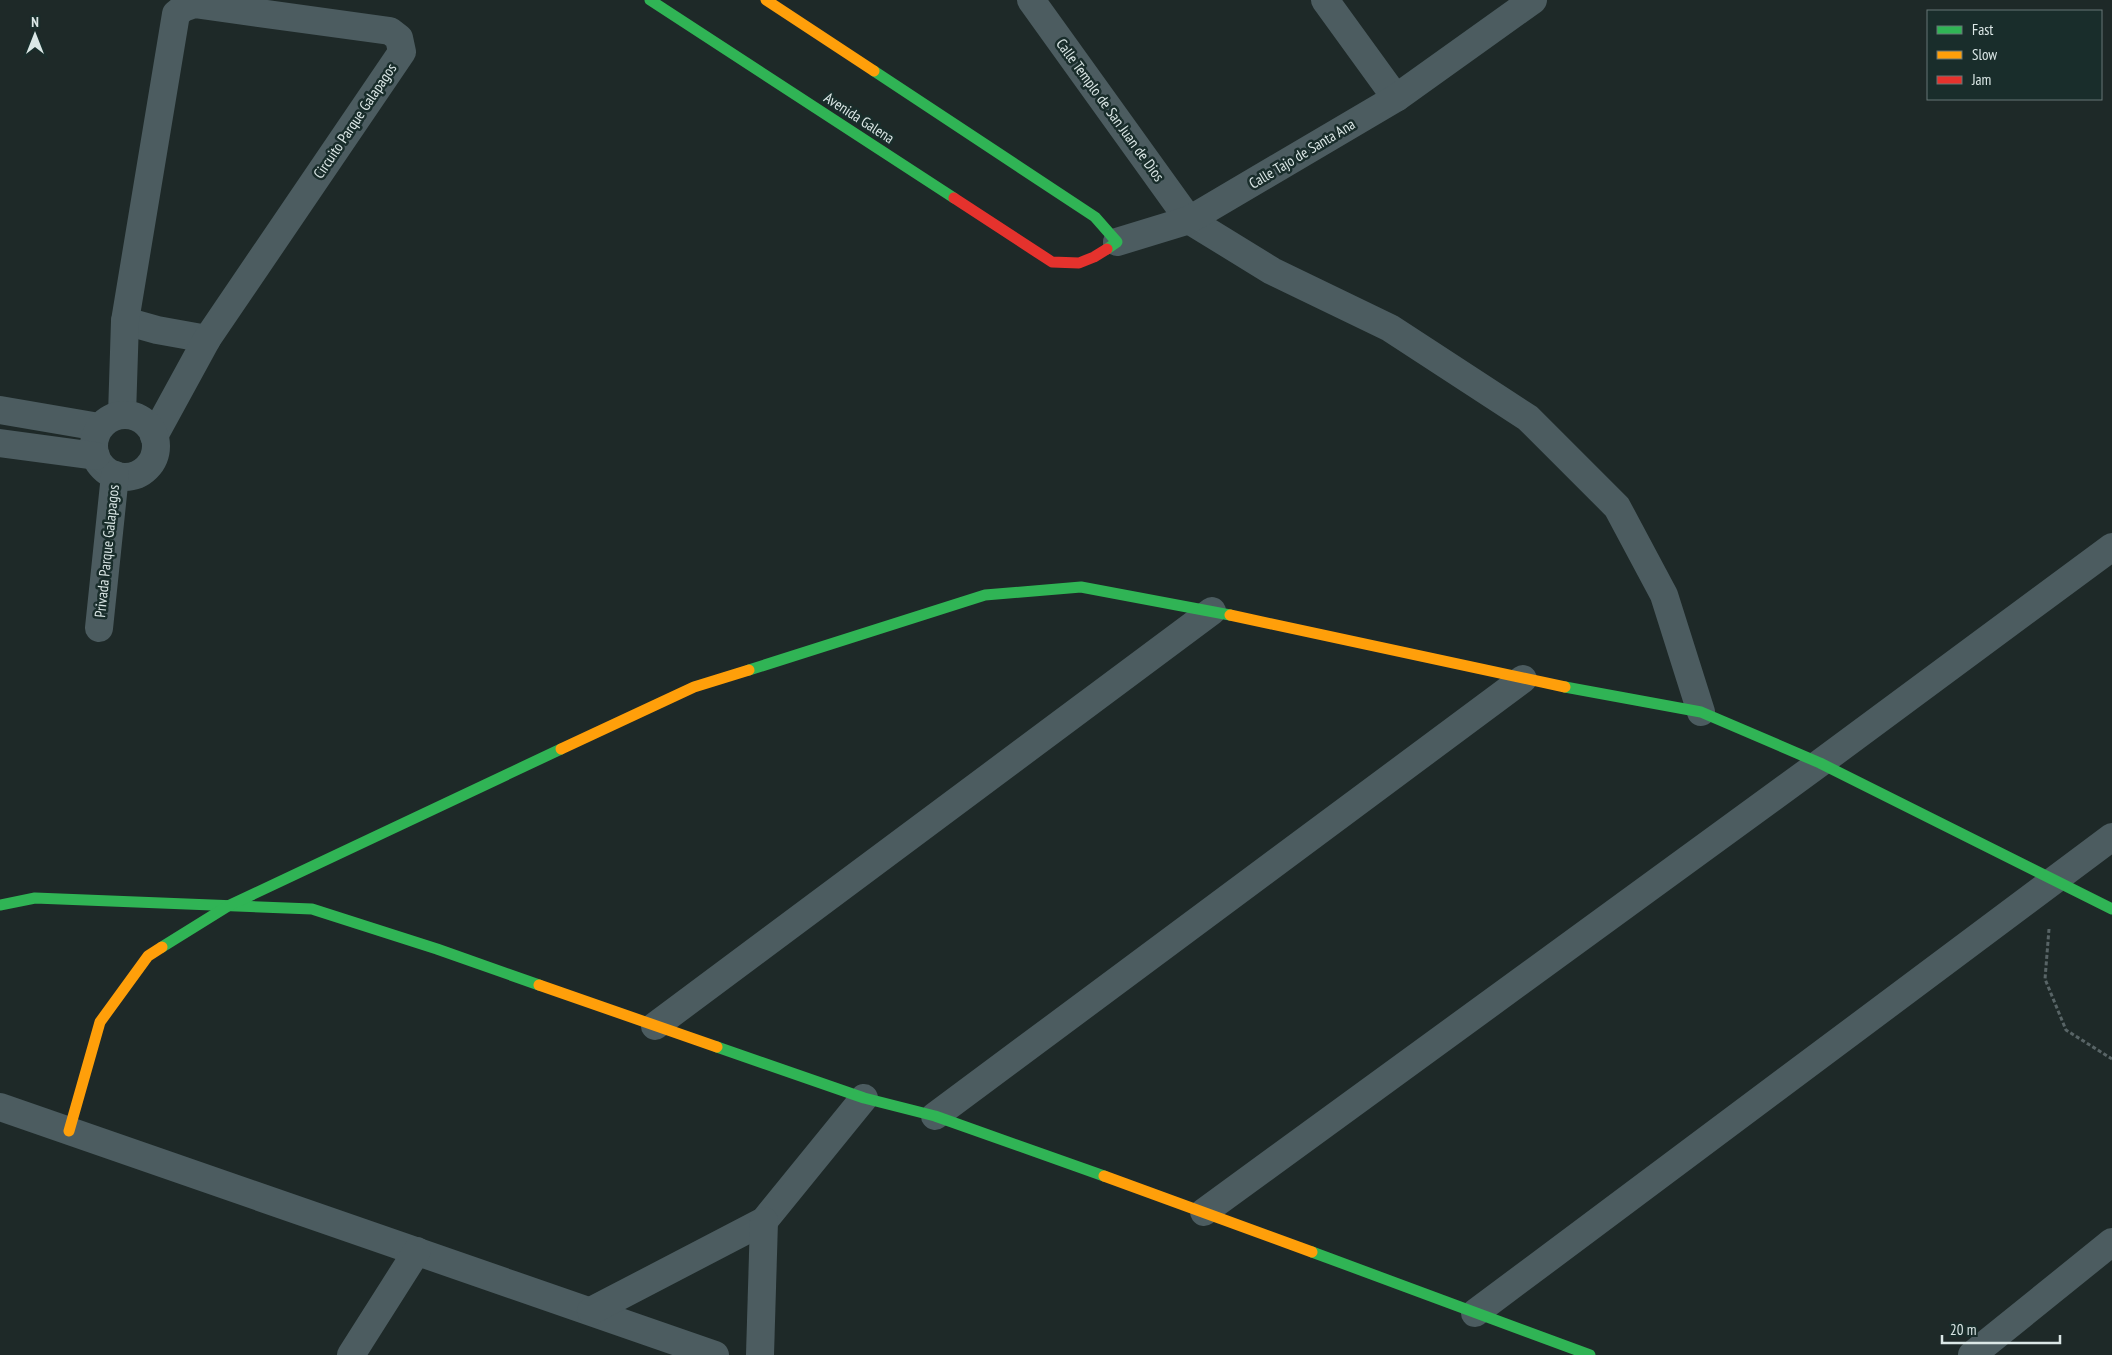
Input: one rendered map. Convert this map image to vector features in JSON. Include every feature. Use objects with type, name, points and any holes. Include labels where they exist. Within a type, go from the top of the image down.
[{"type":"street","name":"Avenida Galena","points":[[650,0],[1052,262]]},
{"type":"street","points":[[766,0],[1095,217],[1117,242]]},
{"type":"street","name":"Calle Templo de San Juan de Dios","points":[[1031,0],[1189,220]]},
{"type":"street","points":[[1325,0],[1396,98]]},
{"type":"street","name":"Calle Tajo de Santa Ana","points":[[1052,262],[1071,265],[1090,261],[1117,242],[1189,220],[1396,98],[1533,0]]},
{"type":"street","name":"Circuito Parque Galapagos","points":[[111,421],[125,321],[176,14],[183,8],[194,4],[390,31],[399,38],[402,52],[207,339],[154,436]]},
{"type":"street","points":[[1189,220],[1272,271],[1390,328],[1528,418],[1617,507],[1664,596],[1701,712]]},
{"type":"street","points":[[125,321],[157,330],[207,339]]},
{"type":"street","points":[[0,410],[111,421],[136,417],[147,424],[154,436],[156,450],[151,463],[142,473],[129,477],[115,475],[103,468],[96,456],[94,442],[111,421]]},
{"type":"street","points":[[0,443],[96,456]]},
{"type":"street","name":"Privada Parque Galapagos","points":[[99,628],[115,475]]},
{"type":"street","points":[[1204,1212],[1820,763],[2112,547]]},
{"type":"street","points":[[69,1131],[100,1022],[148,956],[228,906],[694,687],[985,596],[1081,587],[1212,611],[1523,678],[1701,712],[1820,763],[2112,909]]},
{"type":"street","points":[[655,1026],[1212,611]]},
{"type":"street","points":[[935,1116],[1523,678]]},
{"type":"street","points":[[1475,1313],[2112,837]]},
{"type":"street","points":[[0,905],[36,898],[312,909],[437,948],[864,1098],[935,1116],[1204,1212],[1590,1355]]},
{"type":"street","points":[[591,1311],[764,1221],[864,1098]]},
{"type":"street","points":[[0,1107],[715,1355]]},
{"type":"street","points":[[760,1355],[764,1221]]},
{"type":"street","points":[[1972,1355],[2112,1242]]},
{"type":"street","points":[[351,1355],[417,1251]]},
{"type":"path","points":[[2052,880],[2045,979],[2066,1030],[2112,1059]]},
{"type":"traffic: fast","points":[[650,0],[954,198]]},
{"type":"traffic: fast","points":[[874,71],[1095,217],[1117,242],[1107,249]]},
{"type":"traffic: fast","points":[[749,670],[985,595],[1081,587],[1230,615]]},
{"type":"traffic: fast","points":[[1565,687],[1701,712],[1820,763],[2112,909]]},
{"type":"traffic: fast","points":[[162,947],[228,906],[561,749]]},
{"type":"traffic: fast","points":[[0,905],[35,898],[312,909],[437,949],[539,985]]},
{"type":"traffic: fast","points":[[717,1047],[864,1098],[935,1116],[1104,1176]]},
{"type":"traffic: fast","points":[[1312,1252],[1590,1355]]},
{"type":"traffic: slow","points":[[766,0],[874,71]]},
{"type":"traffic: slow","points":[[1230,615],[1565,687]]},
{"type":"traffic: slow","points":[[561,749],[694,687],[749,670]]},
{"type":"traffic: slow","points":[[69,1131],[100,1022],[148,956],[162,947]]},
{"type":"traffic: slow","points":[[539,985],[717,1047]]},
{"type":"traffic: slow","points":[[1104,1176],[1312,1252]]},
{"type":"traffic: jam","points":[[954,198],[1052,262],[1079,263],[1107,249]]}]
